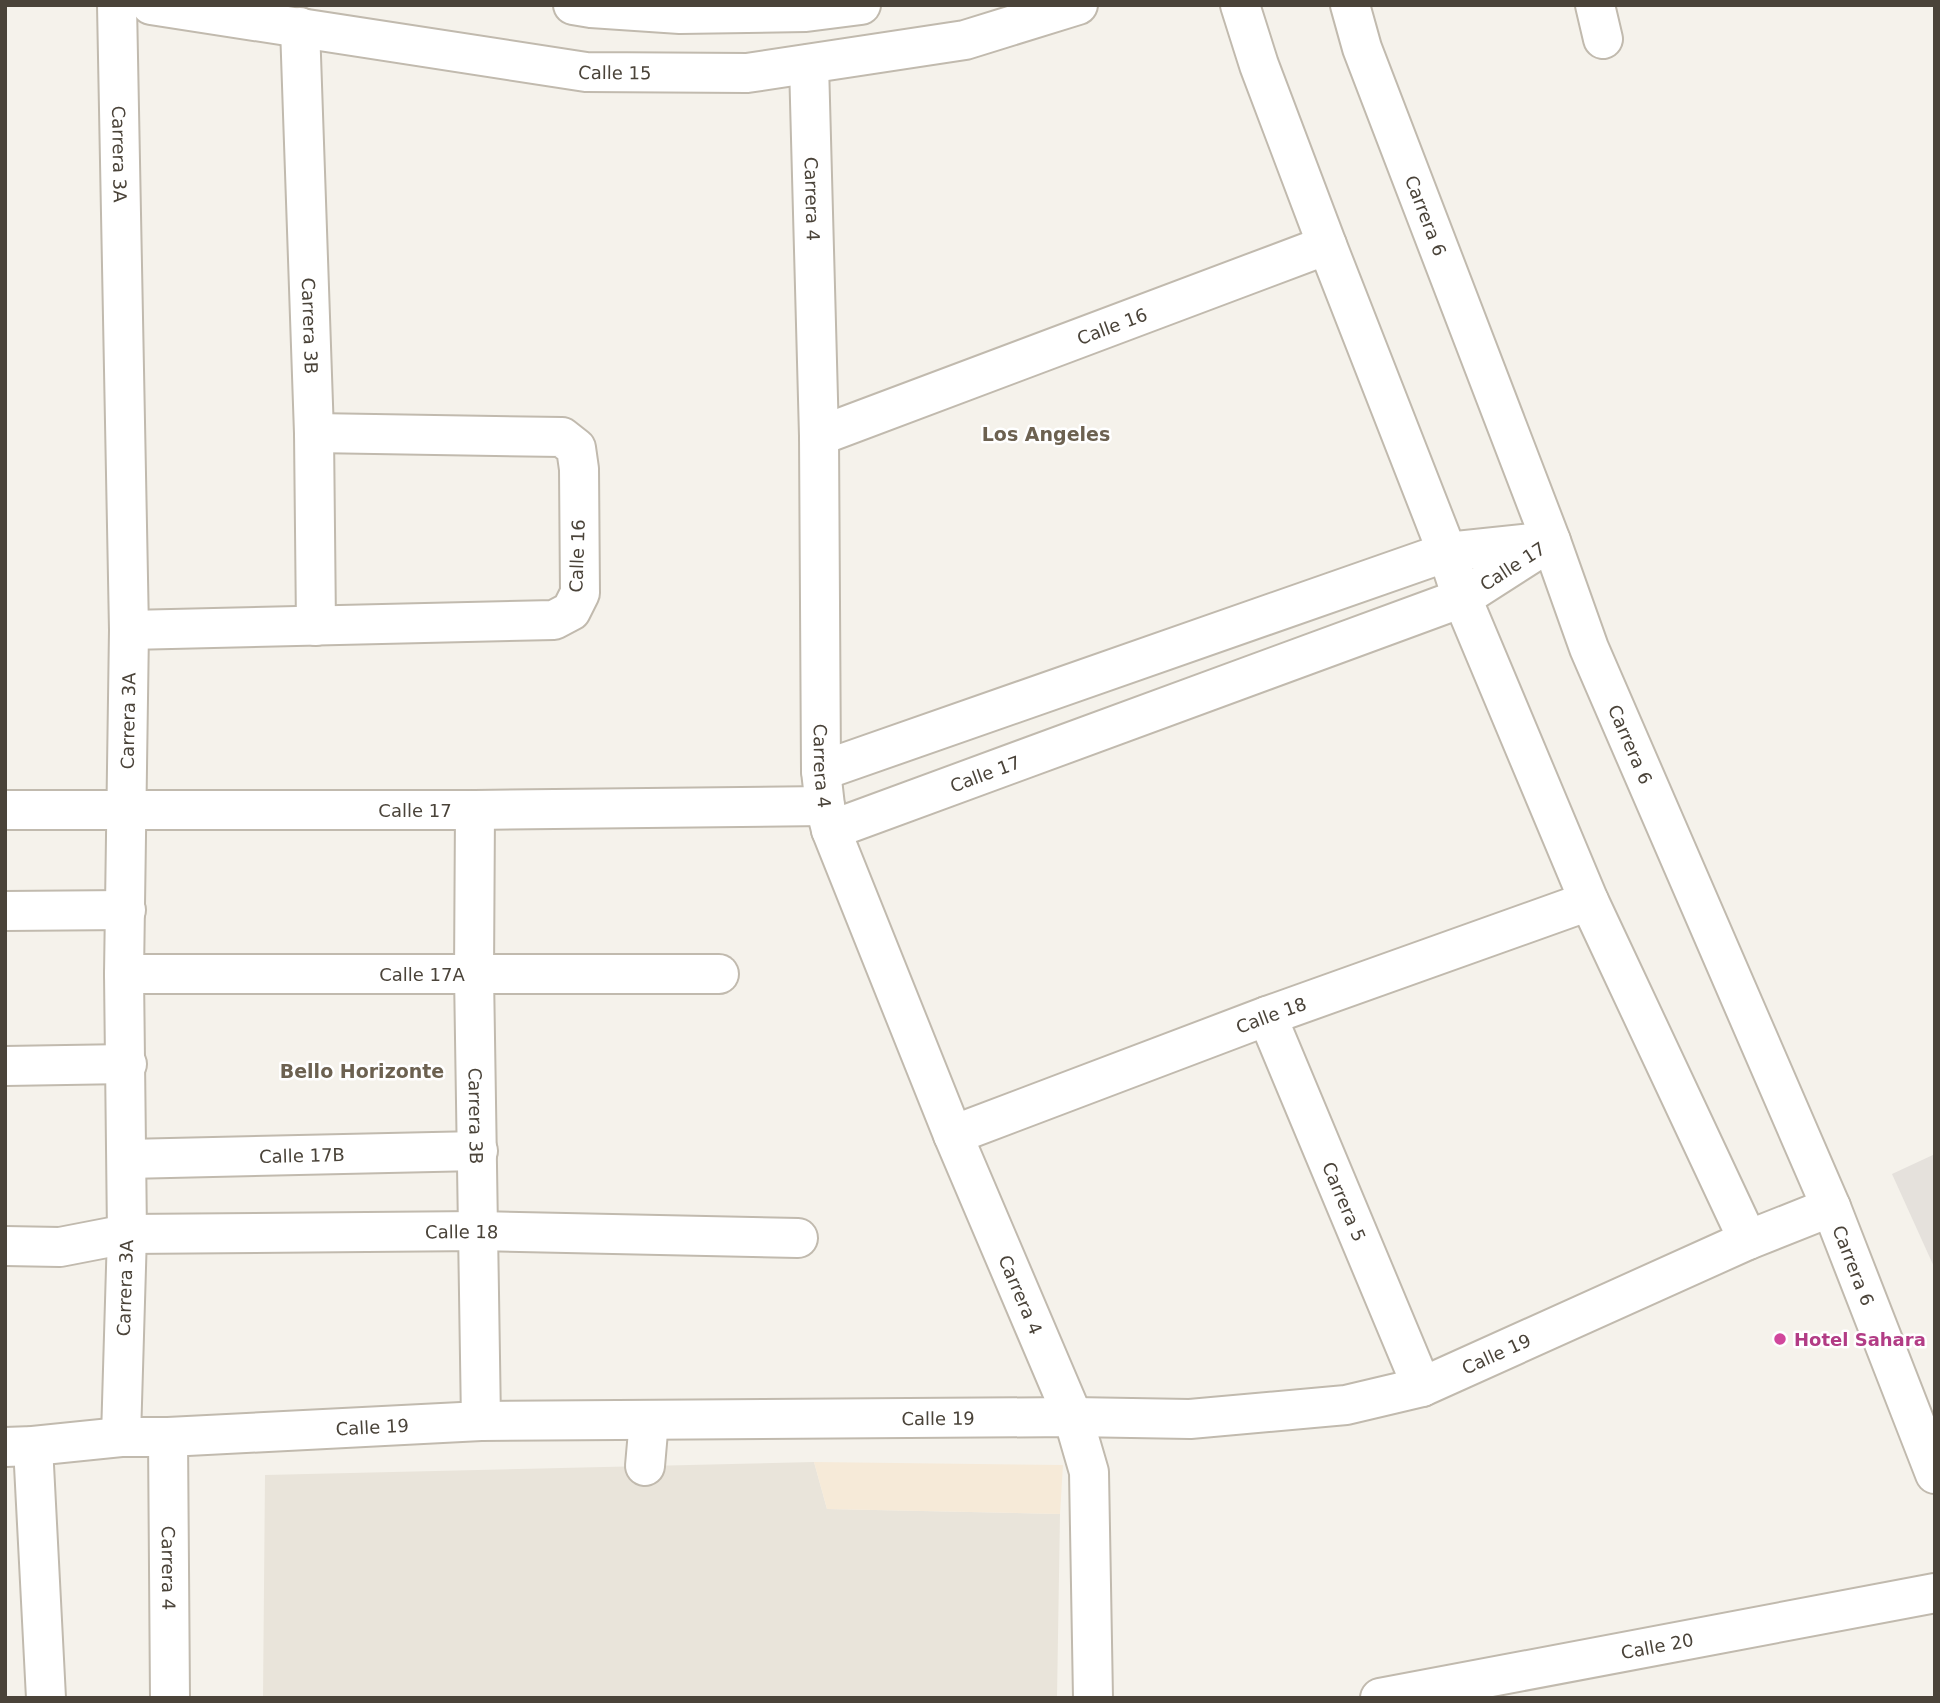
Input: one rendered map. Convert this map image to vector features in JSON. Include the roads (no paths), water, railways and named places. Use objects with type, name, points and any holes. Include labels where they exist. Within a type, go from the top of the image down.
[{"type":"street","name":"Carrera 3A","points":[[117,5],[129,629],[124,974],[127,1234],[121,1437]]},
{"type":"street","name":"Calle 15","points":[[151,5],[586,72],[747,73],[965,40],[1078,5]]},
{"type":"street","points":[[573,5],[806,12],[860,5]]},
{"type":"street","points":[[1240,5],[1259,65],[1447,552],[1462,598],[1589,901],[1748,1240]]},
{"type":"street","name":"Carrera 6","points":[[1350,5],[1362,48],[1551,541],[1589,648],[1831,1207],[1935,1474]]},
{"type":"street","name":"Carrera 3B","points":[[300,27],[314,433],[316,626]]},
{"type":"street","name":"Carrera 4","points":[[808,64],[826,802],[953,1135],[1073,1417],[1089,1472],[1093,1698]]},
{"type":"street","name":"Calle 16","points":[[819,436],[1327,245]]},
{"type":"street","name":"Calle 16","points":[[129,629],[554,620],[571,611],[580,593],[579,483],[576,448],[562,437],[314,433]]},
{"type":"street","name":"Calle 17","points":[[826,802],[1447,552],[1551,541]]},
{"type":"street","name":"Calle 17","points":[[5,810],[475,810],[826,802],[1462,598],[1551,541]]},
{"type":"street","name":"Carrera 3B","points":[[475,810],[474,974],[481,1421]]},
{"type":"street","name":"Calle 18","points":[[953,1135],[1267,1016],[1589,901]]},
{"type":"street","points":[[5,911],[125,910]]},
{"type":"street","name":"Calle 17A","points":[[124,974],[719,974]]},
{"type":"street","name":"Carrera 5","points":[[1267,1016],[1422,1387]]},
{"type":"street","points":[[5,1066],[127,1064]]},
{"type":"street","name":"Calle 17B","points":[[127,1159],[478,1150]]},
{"type":"street","name":"Calle 19","points":[[19,1447],[121,1437],[481,1421],[1073,1417],[1190,1419],[1346,1405],[1422,1387],[1748,1240],[1831,1207]]},
{"type":"street","name":"Calle 18","points":[[5,1246],[60,1247],[127,1234],[479,1231],[798,1238]]},
{"type":"street","points":[[645,1466],[649,1420]]},
{"type":"street","name":"Carrera 4","points":[[168,1437],[170,1698]]},
{"type":"street","points":[[19,1447],[46,1698]]},
{"type":"street","name":"Calle 20","points":[[1380,1698],[1935,1593]]},
{"type":"place","name":"Hotel Sahara","points":[[1780,1339]]},
{"type":"district","name":"Los Angeles","points":[[1046,434]]},
{"type":"district","name":"Bello Horizonte","points":[[362,1071]]}]
